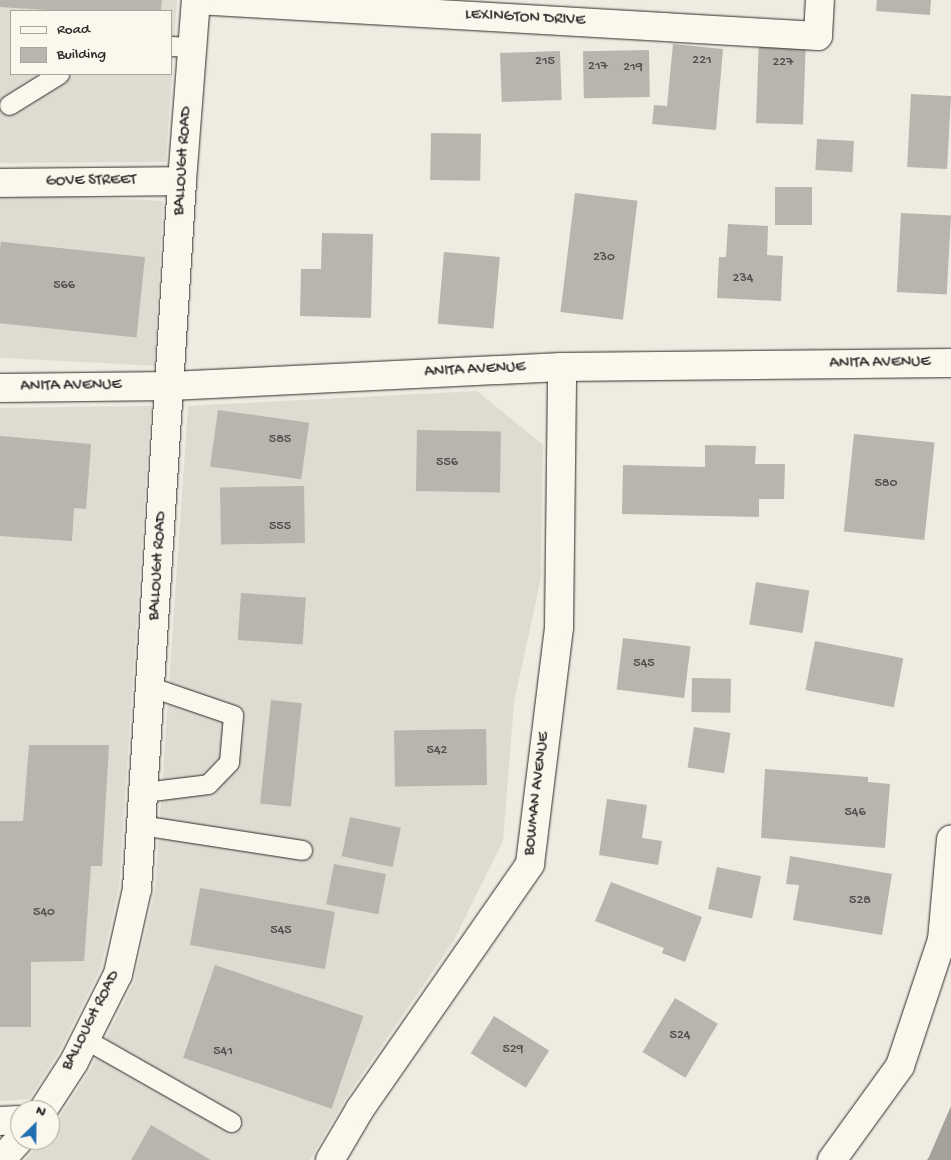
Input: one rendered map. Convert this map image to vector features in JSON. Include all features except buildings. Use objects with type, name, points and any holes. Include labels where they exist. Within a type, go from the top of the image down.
[{"type":"street","name":"LEXINGTON DRIVE","points":[[196,0],[285,3],[818,36],[820,0]]},
{"type":"street","name":"BALLOUGH ROAD","points":[[49,1100],[74,1062],[118,974],[137,889],[171,386],[182,181],[182,47],[196,0]]},
{"type":"street","name":"GOVE STREET","points":[[0,183],[182,181]]},
{"type":"street","name":"ANITA AVENUE","points":[[0,388],[171,386],[562,367],[951,363]]},
{"type":"street","name":"BOWMAN AVENUE","points":[[330,1160],[360,1109],[530,864],[559,627],[562,367]]},
{"type":"street","points":[[832,1160],[900,1066],[942,940],[951,839]]},
{"type":"street","points":[[1,1160],[10,1150]]},
{"type":"lane","points":[[8,105],[57,75]]},
{"type":"lane","points":[[144,792],[208,784],[229,762],[233,715],[151,687]]},
{"type":"lane","points":[[142,825],[302,850]]},
{"type":"lane","points":[[86,1039],[231,1122]]},
{"type":"shaded area","points":[[0,0],[177,0],[172,74],[172,10],[10,10],[10,75],[172,75],[166,162],[0,163]]},
{"type":"shaded area","points":[[0,192],[163,201],[154,366],[0,358]]},
{"type":"shaded area","points":[[477,391],[543,445],[541,578],[514,702],[503,841],[453,942],[346,1098],[310,1160],[25,1160],[34,1150],[60,1150],[60,1116],[90,1070],[134,982],[155,889],[188,406]]},
{"type":"shaded area","points":[[151,406],[119,888],[101,968],[59,1052],[29,1099],[0,1101],[0,408]]},
{"type":"shaded area","points":[[951,1106],[951,1160],[927,1160],[929,1157]]}]
